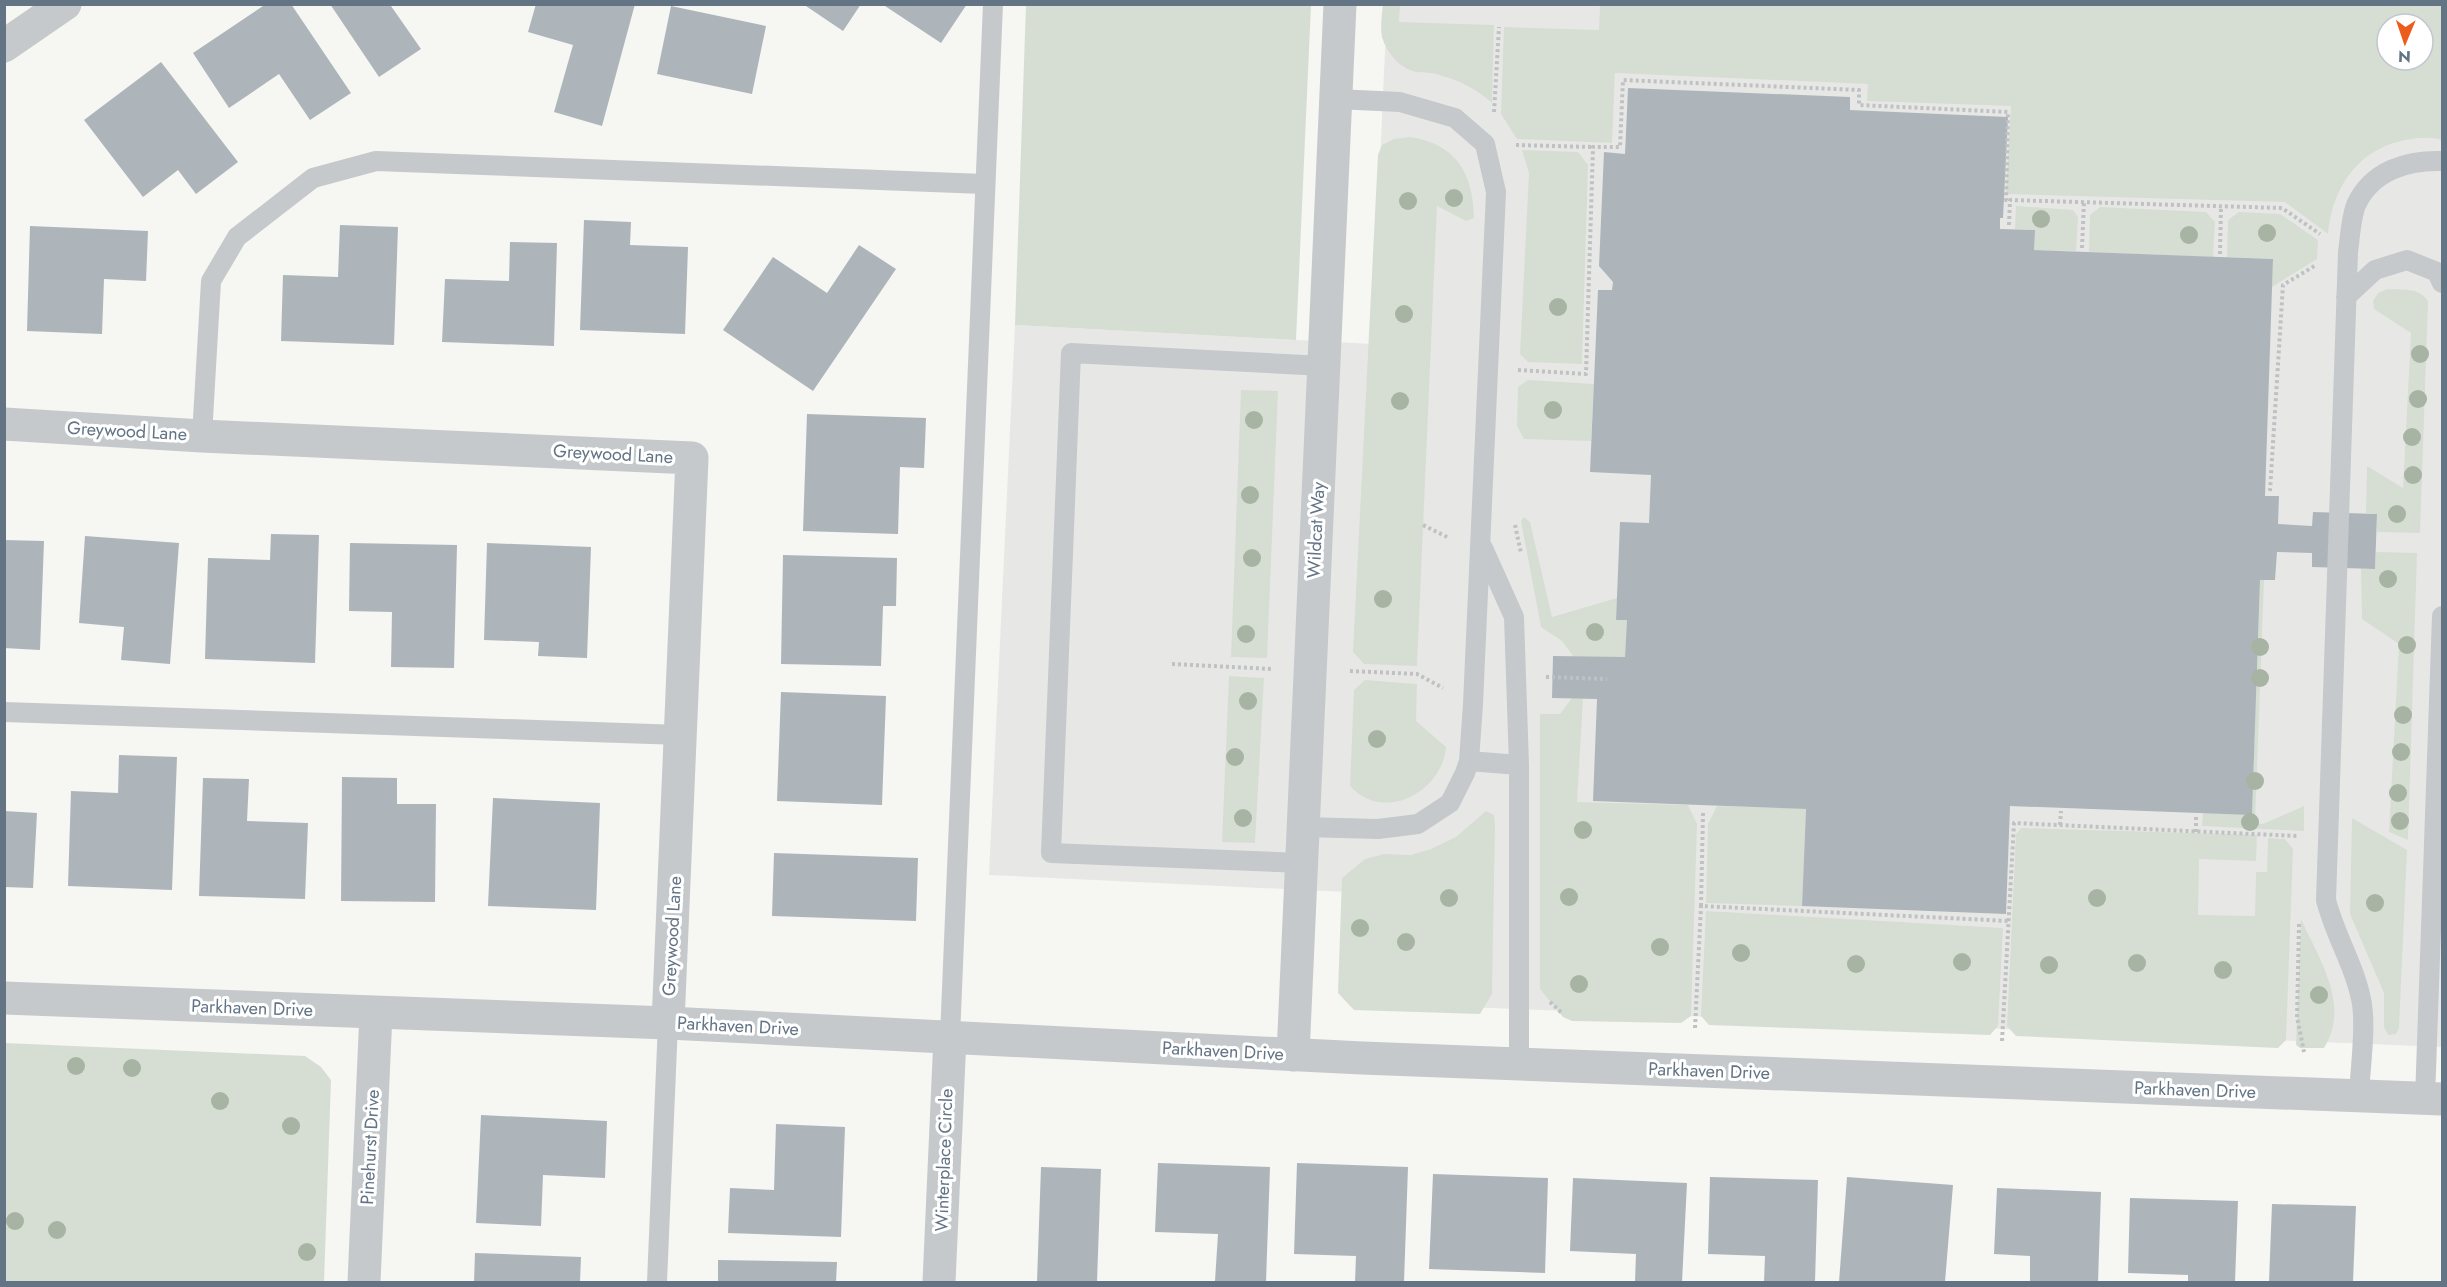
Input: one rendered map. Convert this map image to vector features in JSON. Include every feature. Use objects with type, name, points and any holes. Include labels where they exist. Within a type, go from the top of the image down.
[{"type":"street","points":[[4,46],[65,4]]},
{"type":"street","name":"Wildcat Way","points":[[1293,1054],[1340,4]]},
{"type":"street","name":"Greywood Lane","points":[[4,424],[202,436],[692,458],[668,1023]]},
{"type":"street","name":"Parkhaven Drive","points":[[4,998],[668,1023],[1519,1064],[2434,1099]]},
{"type":"street","name":"Pinehurst Drive","points":[[364,1282],[376,1012]]},
{"type":"street","name":"Winterplace Circle","points":[[939,1282],[950,1036]]},
{"type":"lane","points":[[950,1036],[993,4]]},
{"type":"lane","points":[[1303,827],[1378,829],[1418,824],[1450,803],[1469,761],[1481,544],[1496,192],[1485,144],[1455,118],[1400,102],[1336,99]]},
{"type":"lane","points":[[2359,1096],[2362,1006],[2355,976],[2334,929],[2326,900],[2348,252],[2356,206],[2375,177],[2416,160],[2442,161]]},
{"type":"lane","points":[[202,436],[212,281],[237,237],[314,178],[376,161],[984,184]]},
{"type":"lane","points":[[2346,297],[2375,270],[2407,260],[2437,272],[2442,283]]},
{"type":"lane","points":[[1301,863],[1051,853],[1071,353],[1324,366]]},
{"type":"lane","points":[[1481,544],[1514,616],[1520,765],[1519,1064]]},
{"type":"lane","points":[[2434,1099],[2442,616]]},
{"type":"lane","points":[[4,712],[681,735]]},
{"type":"lane","points":[[1469,761],[1520,765]]},
{"type":"lane","points":[[657,1282],[668,1023]]},
{"type":"path","points":[[1499,27],[1494,112],[1500,123]]},
{"type":"path","points":[[1514,145],[1620,147],[1623,80],[1859,90],[1859,105],[2008,112],[2006,200],[2282,208],[2324,237]]},
{"type":"path","points":[[1516,380],[1516,370],[1586,374],[1593,147]]},
{"type":"path","points":[[2009,225],[2010,200]]},
{"type":"path","points":[[2082,248],[2084,202]]},
{"type":"path","points":[[2220,254],[2222,206]]},
{"type":"path","points":[[2270,491],[2283,285],[2323,261]]},
{"type":"path","points":[[1172,664],[1273,669]]},
{"type":"path","points":[[1350,671],[1418,674]]},
{"type":"path","points":[[1536,676],[1607,679]]},
{"type":"path","points":[[2060,825],[2061,811]]},
{"type":"path","points":[[1695,1028],[1703,813]]},
{"type":"path","points":[[2196,816],[2196,832]]},
{"type":"path","points":[[2002,1041],[2014,823],[2301,836]]},
{"type":"path","points":[[1701,906],[2009,921]]},
{"type":"path","points":[[2299,915],[2297,1017],[2304,1052]]},
{"type":"shaded area","points":[[1383,4],[1400,5],[1399,22],[1494,25],[1492,103],[1474,89],[1460,82],[1436,74],[1416,72],[1399,63],[1390,54],[1382,37]]},
{"type":"shaded area","points":[[1026,5],[1311,5],[1296,340],[1015,325]]},
{"type":"shaded area","points":[[1387,5],[2442,5],[2442,1047],[1346,1002],[1348,892],[989,875],[1015,325],[1372,344]]},
{"type":"shaded area","points":[[1600,5],[2442,5],[2442,140],[2422,138],[2401,141],[2371,154],[2349,175],[2341,188],[2330,218],[2328,234],[2285,202],[2006,194],[2011,106],[1867,101],[1868,84],[1615,73],[1612,143],[1517,139],[1501,114],[1504,27],[1599,30]]},
{"type":"shaded area","points":[[1410,137],[1440,146],[1459,164],[1470,188],[1474,218],[1466,221],[1437,206],[1417,666],[1364,664],[1353,652],[1378,155],[1382,145],[1394,139]]},
{"type":"shaded area","points":[[1522,150],[1578,152],[1588,165],[1582,364],[1528,362],[1520,354],[1529,173]]},
{"type":"shaded area","points":[[2016,206],[2073,210],[2078,217],[2076,251],[2034,250],[2034,230],[2015,229]]},
{"type":"shaded area","points":[[2100,207],[2206,212],[2215,222],[2213,257],[2089,252],[2090,215]]},
{"type":"shaded area","points":[[2239,212],[2280,214],[2318,240],[2317,259],[2272,287],[2273,259],[2227,257],[2228,220]]},
{"type":"shaded area","points":[[2387,289],[2415,291],[2428,301],[2420,533],[2377,532],[2377,514],[2366,513],[2367,466],[2403,488],[2411,333],[2374,309],[2373,301],[2378,293]]},
{"type":"shaded area","points":[[1528,380],[1594,384],[1591,441],[1524,439],[1517,426],[1518,387]]},
{"type":"shaded area","points":[[1241,390],[1278,391],[1267,658],[1231,657]]},
{"type":"shaded area","points":[[1524,517],[1530,522],[1552,617],[1617,598],[1616,620],[1627,620],[1625,657],[1574,657],[1562,641],[1541,627],[1521,521]]},
{"type":"shaded area","points":[[2376,552],[2417,553],[2408,840],[2389,832],[2399,644],[2362,619],[2361,569],[2375,569]]},
{"type":"shaded area","points":[[2260,580],[2264,580],[2255,823],[2263,824],[2304,806],[2304,831],[2202,826],[2203,813],[2252,814]]},
{"type":"shaded area","points":[[1229,676],[1264,678],[1255,843],[1222,842]]},
{"type":"shaded area","points":[[1365,680],[1417,684],[1416,721],[1446,747],[1442,763],[1434,778],[1409,798],[1394,802],[1378,802],[1363,797],[1350,786],[1354,690]]},
{"type":"shaded area","points":[[1572,698],[1583,699],[1577,802],[1688,805],[1697,824],[1691,1016],[1681,1023],[1572,1021],[1563,1017],[1540,989],[1540,714],[1560,714]]},
{"type":"shaded area","points":[[1717,806],[1806,809],[1802,906],[1706,903],[1708,824]]},
{"type":"shaded area","points":[[1486,811],[1494,815],[1495,826],[1492,994],[1480,1014],[1354,1010],[1338,993],[1342,878],[1365,859],[1384,854],[1411,855],[1431,849],[1456,837]]},
{"type":"shaded area","points":[[2352,818],[2407,850],[2399,1028],[2396,1034],[2388,1035],[2384,1027],[2384,993],[2350,914]]},
{"type":"shaded area","points":[[2021,828],[2257,835],[2256,861],[2199,859],[2198,915],[2255,916],[2256,872],[2267,872],[2268,838],[2285,839],[2293,849],[2286,1040],[2278,1048],[2016,1036],[2007,1026],[2016,834]]},
{"type":"shaded area","points":[[1706,911],[2003,928],[1998,1026],[1990,1035],[1709,1025],[1701,1016]]},
{"type":"shaded area","points":[[2301,919],[2323,966],[2333,999],[2332,1032],[2324,1048],[2300,1048],[2296,1045]]},
{"type":"shaded area","points":[[5,1043],[305,1056],[321,1067],[331,1080],[324,1282],[5,1282]]},
{"type":"building","points":[[266,4],[291,4],[351,93],[310,120],[279,74],[229,108],[193,53]]},
{"type":"building","points":[[330,4],[394,4],[391,6],[421,49],[379,77]]},
{"type":"building","points":[[536,4],[635,4],[602,126],[554,112],[573,45],[528,32]]},
{"type":"building","points":[[803,4],[861,4],[843,31]]},
{"type":"building","points":[[882,4],[967,4],[941,43]]},
{"type":"building","points":[[671,6],[766,26],[752,94],[657,74]]},
{"type":"building","points":[[161,62],[238,162],[196,194],[178,170],[143,197],[84,120]]},
{"type":"building","points":[[1628,88],[1850,97],[1850,110],[2008,117],[2003,218],[2000,218],[2000,229],[2035,230],[2034,250],[2273,259],[2265,496],[2279,496],[2278,524],[2312,526],[2313,512],[2377,514],[2375,569],[2312,567],[2312,553],[2277,552],[2275,580],[2260,580],[2252,815],[2010,806],[2006,914],[1802,906],[1806,809],[1593,801],[1597,699],[1552,698],[1553,656],[1625,657],[1627,620],[1616,620],[1620,522],[1649,523],[1651,475],[1590,472],[1598,290],[1612,290],[1613,282],[1599,266],[1604,152],[1625,154]]},
{"type":"building","points":[[584,220],[631,222],[630,245],[688,247],[685,334],[580,330]]},
{"type":"building","points":[[340,225],[398,227],[394,345],[281,341],[283,275],[338,277]]},
{"type":"building","points":[[30,226],[148,231],[146,281],[104,279],[102,334],[27,331]]},
{"type":"building","points":[[510,242],[557,243],[554,346],[442,342],[445,279],[509,281]]},
{"type":"building","points":[[859,245],[896,269],[813,391],[723,330],[773,257],[827,293]]},
{"type":"building","points":[[807,414],[926,418],[924,468],[900,467],[898,534],[803,531]]},
{"type":"building","points":[[271,534],[319,535],[315,663],[205,659],[208,558],[270,560]]},
{"type":"building","points":[[85,536],[179,543],[170,664],[121,660],[124,627],[79,623]]},
{"type":"building","points":[[4,540],[44,541],[40,650],[4,648]]},
{"type":"building","points":[[350,543],[457,545],[454,668],[391,667],[392,612],[349,611]]},
{"type":"building","points":[[487,543],[591,547],[587,658],[538,656],[539,642],[484,640]]},
{"type":"building","points":[[783,555],[897,558],[896,606],[883,606],[881,666],[781,664]]},
{"type":"building","points":[[781,692],[886,696],[882,805],[777,801]]},
{"type":"building","points":[[119,755],[177,757],[172,890],[68,886],[71,791],[118,793]]},
{"type":"building","points":[[342,777],[397,778],[397,804],[436,804],[435,902],[341,901]]},
{"type":"building","points":[[203,778],[249,779],[247,821],[308,823],[305,899],[199,896]]},
{"type":"building","points":[[493,798],[600,803],[596,910],[488,906]]},
{"type":"building","points":[[5,811],[37,813],[33,888],[5,887]]},
{"type":"building","points":[[774,853],[918,858],[916,921],[772,916]]},
{"type":"building","points":[[481,1115],[607,1121],[605,1178],[543,1175],[541,1226],[476,1223]]},
{"type":"building","points":[[776,1124],[845,1127],[841,1237],[728,1233],[730,1188],[774,1190]]},
{"type":"building","points":[[1158,1163],[1270,1167],[1266,1282],[1215,1281],[1218,1234],[1155,1232]]},
{"type":"building","points":[[1297,1163],[1408,1167],[1404,1282],[1355,1282],[1356,1256],[1294,1254]]},
{"type":"building","points":[[1041,1167],[1101,1169],[1097,1282],[1037,1282]]},
{"type":"building","points":[[1433,1174],[1548,1178],[1545,1273],[1429,1269]]},
{"type":"building","points":[[1710,1177],[1818,1180],[1815,1282],[1764,1282],[1765,1256],[1708,1254]]},
{"type":"building","points":[[1847,1177],[1953,1185],[1945,1282],[1839,1282]]},
{"type":"building","points":[[1573,1178],[1687,1183],[1682,1282],[1635,1282],[1636,1254],[1570,1251]]},
{"type":"building","points":[[1997,1188],[2101,1192],[2098,1282],[2030,1282],[2030,1256],[1994,1254]]},
{"type":"building","points":[[2130,1198],[2238,1201],[2235,1282],[2188,1282],[2188,1275],[2128,1273]]},
{"type":"building","points":[[2272,1204],[2356,1206],[2353,1282],[2269,1282]]},
{"type":"building","points":[[475,1253],[581,1257],[580,1282],[474,1282]]},
{"type":"building","points":[[718,1260],[837,1262],[836,1282],[718,1282]]}]
